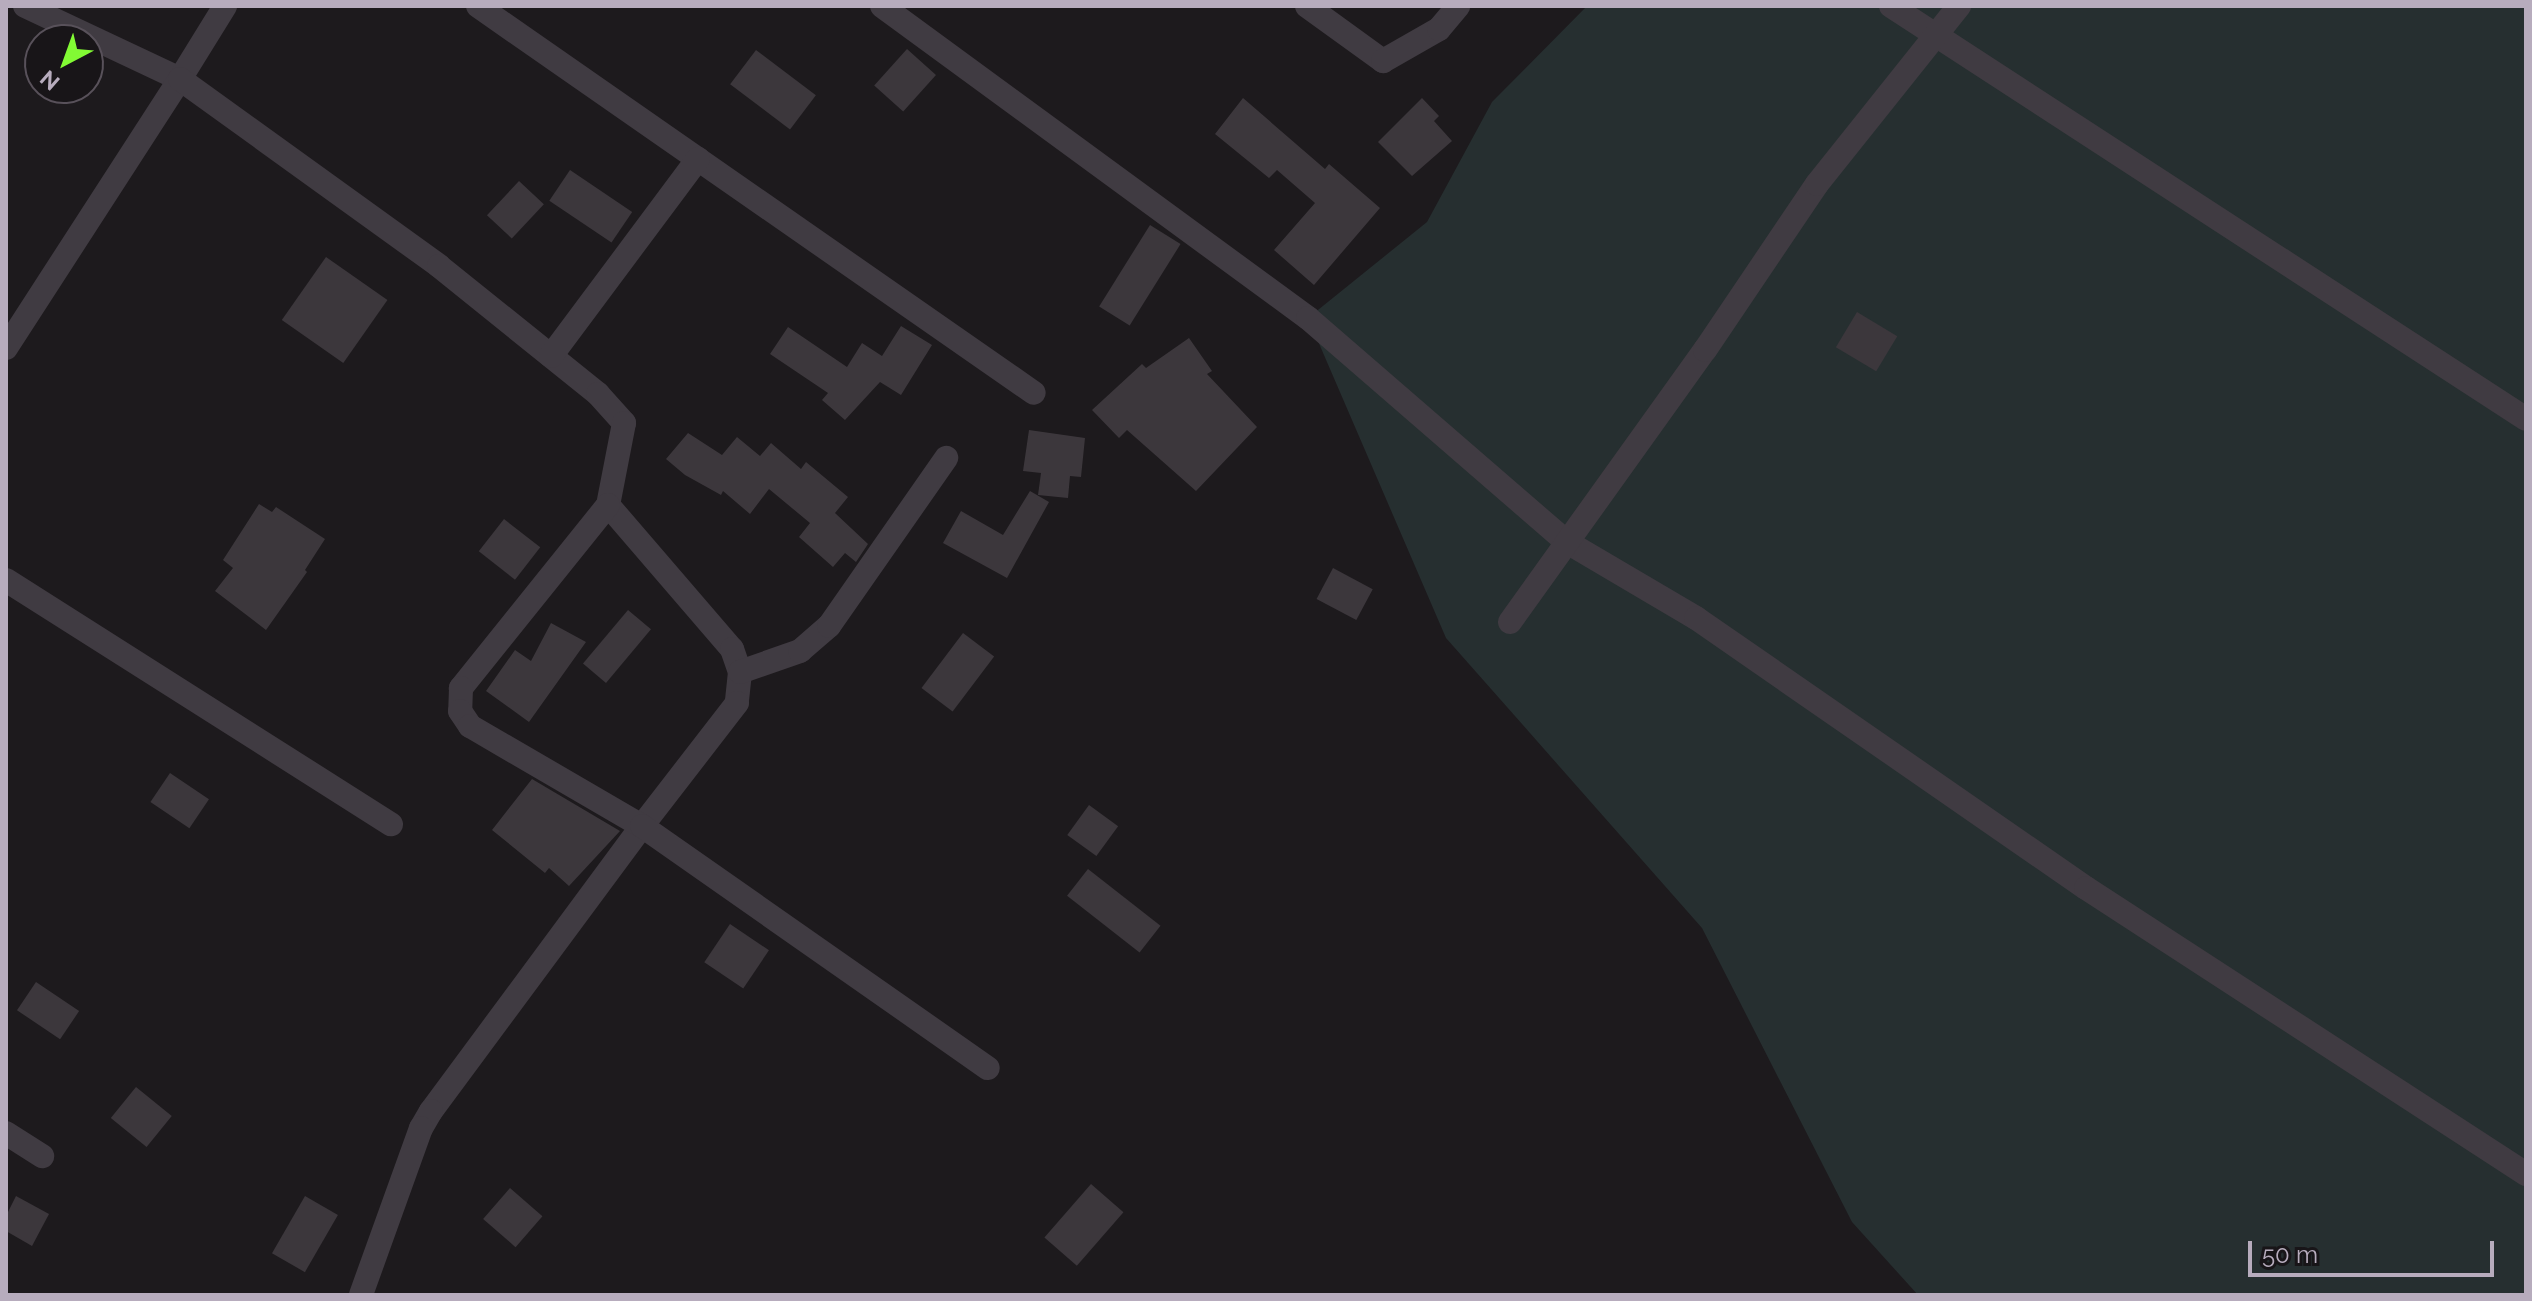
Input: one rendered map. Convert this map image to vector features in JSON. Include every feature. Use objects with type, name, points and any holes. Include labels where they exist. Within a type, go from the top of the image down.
[{"type":"street","points":[[25,6],[180,79],[439,266],[598,394],[624,423],[608,505],[461,688],[460,711],[470,726],[642,826],[988,1068]]},
{"type":"street","points":[[6,348],[225,6]]},
{"type":"street","points":[[478,6],[1034,393]]},
{"type":"street","points":[[882,6],[1308,318],[1567,542],[1696,618],[2086,888],[2526,1174]]},
{"type":"street","points":[[1307,6],[1383,61],[1439,29],[1458,6]]},
{"type":"street","points":[[1891,6],[2526,419]]},
{"type":"street","points":[[1510,622],[1705,350],[1817,184],[1959,6]]},
{"type":"street","points":[[551,356],[698,159]]},
{"type":"street","points":[[740,672],[800,651],[829,626],[946,458]]},
{"type":"street","points":[[361,1295],[426,1119],[642,826],[737,703],[740,672],[732,649],[608,505]]},
{"type":"street","points":[[6,580],[391,824]]},
{"type":"street","points":[[6,1133],[42,1156]]},
{"type":"shaded area","points":[[1587,6],[2526,6],[2526,1295],[1918,1295],[1852,1222],[1702,928],[1446,638],[1308,318],[1427,222],[1492,102]]},
{"type":"building","points":[[907,49],[936,75],[903,112],[874,85]]},
{"type":"building","points":[[756,50],[816,95],[790,129],[730,84]]},
{"type":"building","points":[[1243,98],[1325,169],[1329,164],[1380,208],[1314,285],[1274,250],[1315,203],[1277,170],[1269,178],[1215,134]]},
{"type":"building","points":[[1422,98],[1439,116],[1434,121],[1452,141],[1412,176],[1378,142]]},
{"type":"building","points":[[570,170],[632,212],[611,243],[549,201]]},
{"type":"building","points":[[519,181],[544,204],[512,239],[487,215]]},
{"type":"building","points":[[1150,225],[1181,244],[1130,325],[1099,306]]},
{"type":"building","points":[[326,257],[387,300],[343,363],[282,320]]},
{"type":"building","points":[[1857,312],[1897,336],[1876,371],[1836,347]]},
{"type":"building","points":[[901,326],[932,345],[901,395],[880,382],[845,420],[822,400],[828,393],[770,354],[788,327],[847,367],[862,343],[882,356]]},
{"type":"building","points":[[1189,338],[1212,371],[1207,374],[1257,427],[1196,491],[1127,430],[1119,438],[1092,410],[1142,364],[1146,368]]},
{"type":"building","points":[[1029,430],[1085,438],[1081,477],[1070,476],[1068,498],[1038,495],[1041,473],[1023,471]]},
{"type":"building","points":[[688,433],[722,455],[737,437],[760,456],[771,443],[801,469],[806,462],[848,497],[835,513],[868,544],[856,562],[845,553],[833,567],[799,537],[810,523],[769,489],[750,514],[723,491],[721,495],[685,475],[666,459]]},
{"type":"building","points":[[1030,491],[1049,502],[1007,578],[943,543],[961,511],[1003,535]]},
{"type":"building","points":[[259,504],[272,512],[276,507],[325,539],[305,570],[307,572],[266,630],[215,591],[233,568],[223,560]]},
{"type":"building","points":[[504,519],[540,547],[515,580],[479,551]]},
{"type":"building","points":[[1333,568],[1373,589],[1356,620],[1317,599]]},
{"type":"building","points":[[628,610],[651,629],[606,683],[583,664]]},
{"type":"building","points":[[551,623],[586,642],[529,722],[486,691],[515,650],[531,661]]},
{"type":"building","points":[[963,633],[994,656],[953,712],[921,688]]},
{"type":"building","points":[[170,773],[209,799],[189,828],[150,802]]},
{"type":"building","points":[[532,779],[620,831],[569,886],[549,868],[545,873],[492,830]]},
{"type":"building","points":[[1089,805],[1118,826],[1096,856],[1067,835]]},
{"type":"building","points":[[1088,869],[1160,926],[1140,952],[1067,896]]},
{"type":"building","points":[[730,924],[769,950],[743,988],[704,962]]},
{"type":"building","points":[[36,982],[79,1011],[60,1039],[17,1010]]},
{"type":"building","points":[[136,1087],[172,1116],[147,1147],[111,1118]]},
{"type":"building","points":[[1091,1184],[1123,1212],[1077,1266],[1044,1238]]},
{"type":"building","points":[[510,1188],[542,1216],[516,1247],[483,1219]]},
{"type":"building","points":[[16,1196],[49,1214],[32,1246],[6,1231],[6,1216]]},
{"type":"building","points":[[305,1196],[338,1215],[305,1272],[272,1253]]}]
